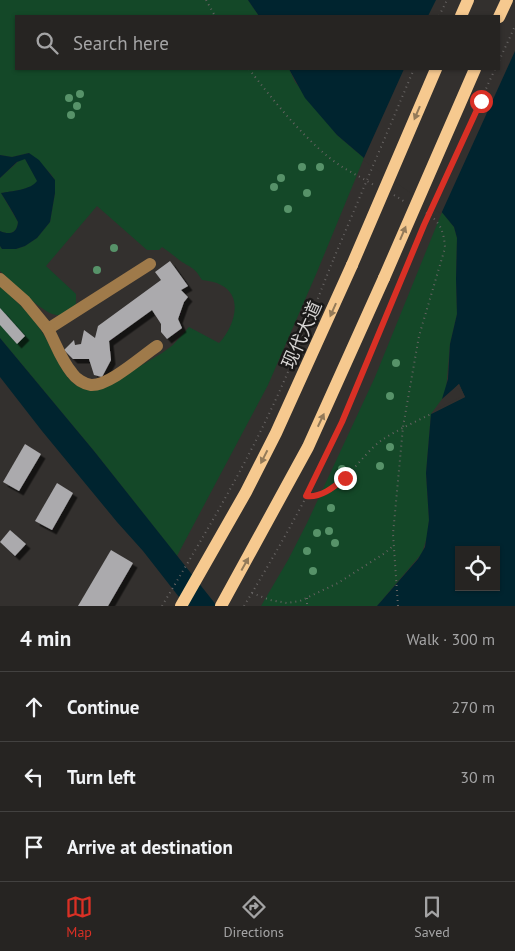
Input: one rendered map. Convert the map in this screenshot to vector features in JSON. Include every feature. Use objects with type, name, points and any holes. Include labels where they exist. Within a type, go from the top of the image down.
[{"type":"main road","points":[[461,15],[468,0]]},
{"type":"main road","points":[[500,15],[507,0]]},
{"type":"main road","name":"现代大道","points":[[182,605],[246,492],[276,432],[352,265],[436,70]]},
{"type":"main road","points":[[221,606],[308,447],[475,70]]},
{"type":"street","points":[[48,329],[150,264]]},
{"type":"street","points":[[0,279],[25,301],[48,329],[72,374],[85,383],[92,385],[102,383],[157,346]]},
{"type":"path","points":[[206,0],[214,15]]},
{"type":"path","points":[[440,15],[447,0]]},
{"type":"path","points":[[500,59],[515,26]]},
{"type":"path","points":[[162,606],[239,473],[276,400],[414,70]]},
{"type":"path","points":[[244,606],[306,496],[342,422],[427,217],[495,70]]},
{"type":"path","points":[[306,496],[316,498],[334,487],[382,440],[431,414]]},
{"type":"path","points":[[252,593],[270,600],[287,603],[300,601],[338,583],[385,553],[394,545]]},
{"type":"path","points":[[395,570],[398,606]]},
{"type":"path","points":[[307,597],[307,606]]},
{"type":"green space","points":[[0,0],[248,0],[258,15],[15,15],[15,70],[289,70],[295,82],[337,135],[364,158],[268,385],[177,556],[94,451],[0,338],[0,286],[38,325],[61,368],[77,386],[107,386],[162,353],[173,345],[189,327],[219,343],[229,330],[232,322],[235,305],[233,297],[221,285],[202,280],[194,269],[162,247],[159,250],[147,250],[97,206],[46,266],[76,294],[76,304],[60,315],[46,311],[0,271],[0,246],[2,249],[16,249],[25,246],[37,238],[50,222],[55,193],[55,180],[29,153],[12,157],[0,155]]},
{"type":"green space","points":[[21,159],[25,159],[38,181],[26,188],[1,193],[18,222],[14,231],[6,233],[0,231],[0,178]]},
{"type":"green space","points":[[442,212],[454,227],[457,238],[457,314],[450,344],[446,390],[431,414],[426,473],[429,520],[427,537],[422,553],[377,606],[261,606],[307,523],[375,377]]},
{"type":"water","points":[[248,0],[515,0],[515,606],[377,606],[418,559],[425,547],[429,520],[426,473],[431,414],[465,397],[459,384],[442,399],[448,379],[450,344],[457,314],[457,238],[454,227],[440,210],[364,158],[337,135],[305,98],[290,70],[500,70],[500,15],[258,15]]},
{"type":"water","points":[[29,153],[39,160],[55,180],[55,193],[50,222],[37,238],[25,246],[16,249],[2,249],[0,246],[0,231],[6,233],[14,231],[18,222],[1,193],[26,188],[37,181],[25,159],[17,162],[0,178],[0,155],[12,157]]},
{"type":"water","points":[[0,338],[94,451],[217,606],[186,606],[143,551],[42,431],[0,377]]},
{"type":"pier","points":[[436,0],[515,0],[515,51],[441,214],[363,160],[404,70],[500,70],[500,15],[428,15]]},
{"type":"pier","points":[[459,384],[465,397],[431,414],[462,396],[458,388],[444,401],[441,401]]},
{"type":"building","points":[[170,261],[188,286],[181,290],[188,297],[184,302],[178,319],[182,328],[167,339],[161,332],[161,324],[152,310],[109,341],[111,360],[102,377],[94,375],[89,359],[73,359],[64,350],[74,340],[75,345],[81,344],[84,330],[95,338],[98,326],[161,280],[155,272]]},
{"type":"building","points":[[0,308],[25,336],[17,344],[0,325]]},
{"type":"building","points":[[25,444],[41,454],[19,491],[3,482]]},
{"type":"building","points":[[57,483],[73,493],[52,530],[35,521]]},
{"type":"building","points":[[10,530],[26,544],[15,556],[0,542]]},
{"type":"building","points":[[111,550],[133,563],[108,606],[78,606]]},
{"type":"route","points":[[345,478],[316,498],[306,496],[342,422],[424,225],[481,101]]}]
